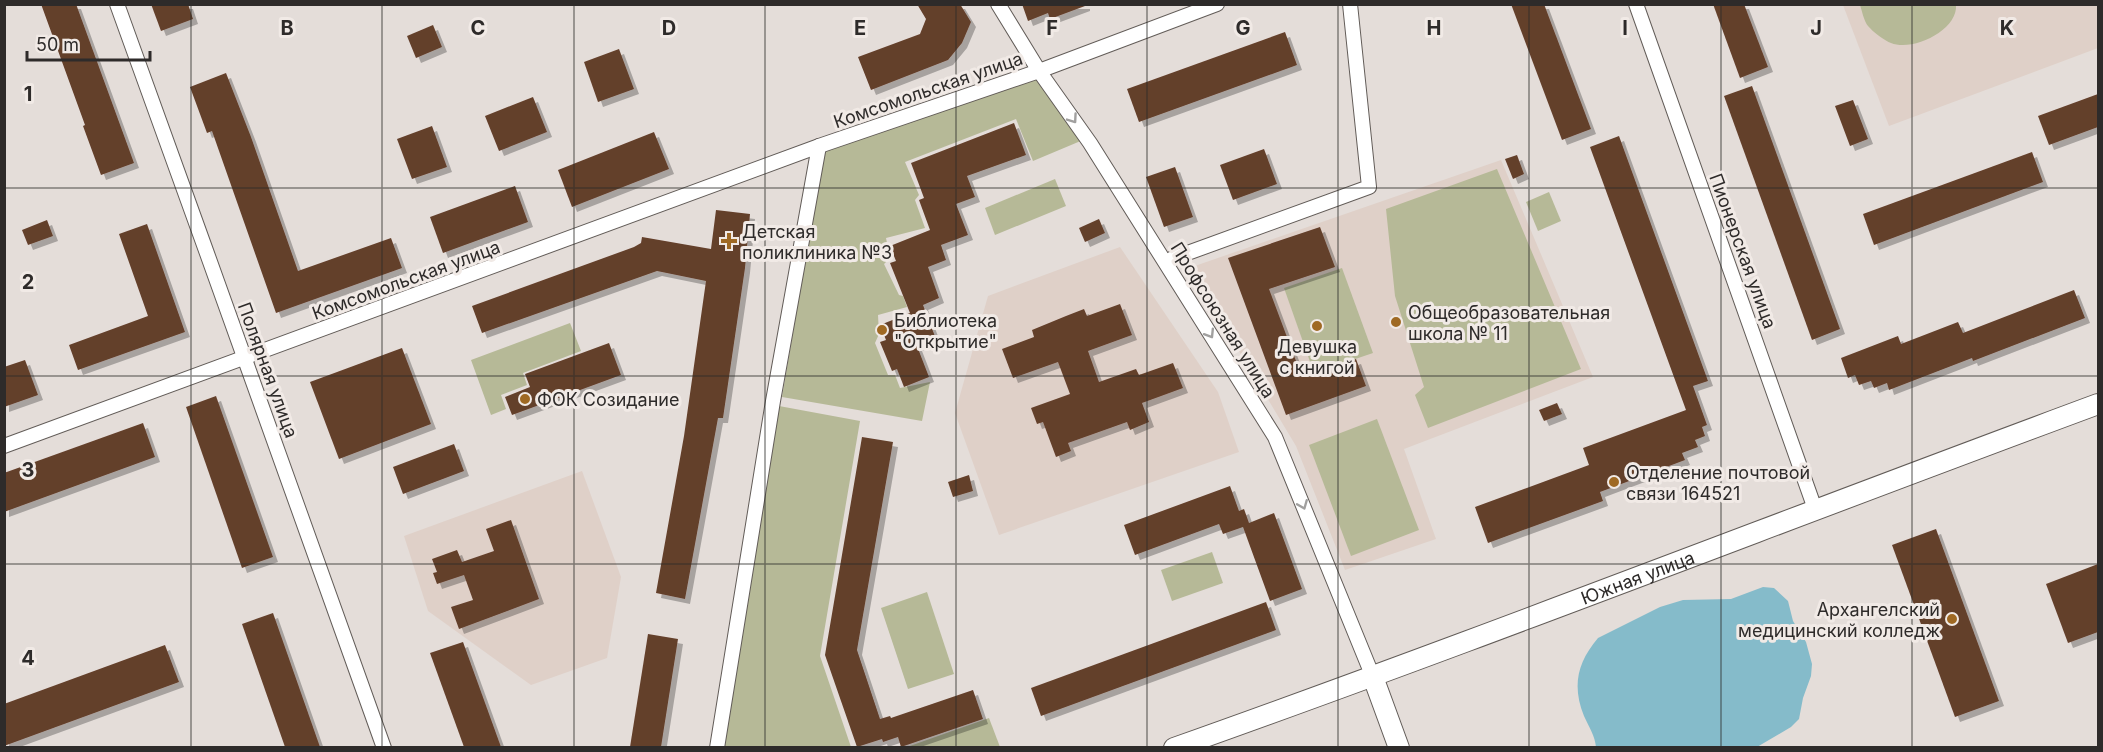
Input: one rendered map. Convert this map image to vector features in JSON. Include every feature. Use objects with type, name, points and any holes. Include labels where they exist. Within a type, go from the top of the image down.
[{"type":"main road","name":"Южная улица","points":[[1173,747],[1373,677],[2098,404]]},
{"type":"main road","points":[[1373,677],[1399,747]]},
{"type":"street","name":"Полярная улица","points":[[117,4],[318,557],[384,747]]},
{"type":"street","name":"Профсоюзная улица","points":[[998,4],[1039,71],[1090,143],[1275,437],[1373,677]]},
{"type":"street","name":"Комсомольская улица","points":[[4,446],[819,146],[1039,71],[1217,4]]},
{"type":"street","points":[[1171,259],[1369,187],[1350,4]]},
{"type":"street","name":"Пионерская улица","points":[[1636,4],[1815,509]]},
{"type":"street","name":"Комсомольская улица","points":[[717,747],[773,401],[819,146]]},
{"type":"shaded area","points":[[1843,5],[2098,5],[2098,48],[1889,126]]},
{"type":"shaded area","name":"Общеобразовательная школа № 11","points":[[1501,160],[1593,377],[1404,449],[1436,539],[1345,570],[1296,446],[1189,268]]},
{"type":"shaded area","points":[[1120,247],[1218,392],[1239,452],[999,535],[955,413],[988,296]]},
{"type":"shaded area","points":[[582,471],[621,577],[607,658],[531,685],[428,611],[404,536]]},
{"type":"green space","points":[[1860,5],[1956,5],[1955,14],[1950,23],[1942,30],[1922,42],[1900,45],[1891,43],[1870,28]]},
{"type":"green space","points":[[1036,77],[1083,140],[1033,161],[1016,119],[905,162],[919,195],[915,200],[925,228],[886,238],[890,258],[884,264],[907,307],[878,315],[879,334],[875,343],[888,375],[895,375],[900,388],[930,382],[922,421],[782,397],[824,150]]},
{"type":"green space","points":[[1497,169],[1581,369],[1428,428],[1415,395],[1424,387],[1395,296],[1386,209]]},
{"type":"green space","points":[[1055,179],[1066,206],[995,235],[985,208]]},
{"type":"green space","points":[[1549,192],[1561,221],[1538,231],[1526,202]]},
{"type":"green space","points":[[1342,268],[1373,353],[1314,373],[1284,288]]},
{"type":"green space","points":[[570,323],[581,351],[523,373],[527,385],[501,395],[506,409],[491,415],[471,360]]},
{"type":"green space","points":[[779,406],[860,421],[820,656],[851,747],[723,748]]},
{"type":"green space","points":[[1377,419],[1419,530],[1351,556],[1309,445]]},
{"type":"green space","points":[[1212,552],[1223,583],[1172,601],[1161,570]]},
{"type":"green space","points":[[927,592],[954,674],[908,689],[881,608]]},
{"type":"green space","points":[[989,718],[1000,747],[907,747]]},
{"type":"water","points":[[1763,587],[1774,588],[1788,601],[1793,621],[1806,642],[1812,664],[1799,719],[1791,727],[1757,747],[1596,747],[1580,705],[1578,685],[1581,666],[1598,638],[1660,607],[1683,600],[1731,599]]},
{"type":"building","points":[[41,4],[76,4],[134,163],[101,175]]},
{"type":"building","points":[[151,4],[188,4],[193,19],[161,31]]},
{"type":"building","points":[[917,4],[960,4],[971,22],[962,43],[948,60],[871,90],[858,57],[920,34],[926,19]]},
{"type":"building","points":[[1022,4],[1085,4],[1085,6],[1050,19],[1048,13],[1028,21]]},
{"type":"building","points":[[1511,4],[1544,4],[1591,129],[1562,140]]},
{"type":"building","points":[[1713,4],[1744,4],[1768,67],[1740,78]]},
{"type":"building","points":[[433,25],[442,47],[416,58],[407,36]]},
{"type":"building","points":[[1285,32],[1297,65],[1139,122],[1127,89]]},
{"type":"building","points":[[619,49],[634,89],[598,102],[584,62]]},
{"type":"building","points":[[226,73],[298,271],[391,238],[402,268],[276,313],[212,131],[207,133],[190,87]]},
{"type":"building","points":[[1752,86],[1840,329],[1812,340],[1724,96]]},
{"type":"building","points":[[2098,94],[2098,127],[2049,145],[2038,116]]},
{"type":"building","points":[[533,97],[547,132],[499,151],[485,116]]},
{"type":"building","points":[[1853,100],[1868,139],[1850,146],[1835,106]]},
{"type":"building","points":[[1014,123],[1026,155],[967,176],[975,197],[956,204],[968,235],[941,245],[946,260],[928,267],[939,298],[923,305],[936,339],[917,346],[929,377],[904,387],[897,369],[892,371],[880,342],[886,340],[880,325],[910,313],[890,263],[896,261],[890,246],[930,230],[919,200],[924,198],[911,163]]},
{"type":"building","points":[[432,126],[447,167],[412,179],[397,139]]},
{"type":"building","points":[[654,132],[669,169],[572,207],[558,170]]},
{"type":"building","points":[[1619,136],[1708,381],[1693,386],[1707,425],[1702,427],[1705,436],[1695,440],[1698,447],[1682,453],[1685,460],[1600,492],[1603,501],[1488,543],[1475,507],[1589,465],[1583,448],[1686,410],[1590,147]]},
{"type":"building","points":[[1264,149],[1277,184],[1233,200],[1220,165]]},
{"type":"building","points":[[2032,152],[2043,182],[1874,245],[1863,214]]},
{"type":"building","points":[[1517,155],[1524,174],[1513,179],[1505,159]]},
{"type":"building","points":[[1175,167],[1193,217],[1164,227],[1146,177]]},
{"type":"building","points":[[515,186],[528,222],[443,253],[430,217]]},
{"type":"building","points":[[716,210],[750,214],[745,268],[723,418],[718,418],[685,599],[656,593],[684,436],[706,281],[657,271],[482,333],[472,306],[634,247],[641,243],[642,237],[711,249]]},
{"type":"building","points":[[1099,219],[1105,233],[1085,242],[1079,228]]},
{"type":"building","points":[[47,220],[53,236],[28,245],[22,230]]},
{"type":"building","points":[[147,224],[185,332],[78,370],[69,345],[148,316],[119,234]]},
{"type":"building","points":[[1320,227],[1335,267],[1269,289],[1302,377],[1356,359],[1366,386],[1286,415],[1228,258]]},
{"type":"building","points":[[2074,290],[2085,318],[1889,390],[1887,383],[1874,388],[1871,381],[1859,385],[1855,375],[1848,378],[1841,358],[1898,336],[1901,344],[1958,322],[1963,333]]},
{"type":"building","points":[[1120,304],[1132,335],[1088,351],[1099,382],[1136,369],[1139,375],[1173,363],[1183,388],[1142,403],[1149,422],[1130,430],[1127,422],[1068,443],[1071,451],[1056,457],[1043,422],[1037,424],[1031,408],[1070,394],[1058,362],[1013,378],[1002,349],[1034,337],[1032,330],[1084,309],[1087,316]]},
{"type":"building","points":[[609,343],[621,375],[512,415],[505,397],[530,387],[525,374]]},
{"type":"building","points":[[402,348],[431,424],[339,459],[310,382]]},
{"type":"building","points":[[25,360],[38,395],[4,407],[4,367]]},
{"type":"building","points":[[216,396],[273,557],[242,568],[186,407]]},
{"type":"building","points":[[1557,403],[1562,414],[1544,421],[1539,410]]},
{"type":"building","points":[[143,423],[155,457],[4,512],[4,473]]},
{"type":"building","points":[[862,437],[893,442],[857,650],[880,719],[890,716],[891,718],[973,690],[983,719],[901,747],[898,737],[883,742],[882,739],[857,747],[825,655]]},
{"type":"building","points":[[454,444],[464,471],[403,494],[393,467]]},
{"type":"building","points":[[969,475],[973,491],[953,497],[948,482]]},
{"type":"building","points":[[1230,486],[1239,511],[1244,509],[1249,523],[1274,513],[1302,589],[1270,601],[1243,527],[1223,534],[1219,524],[1135,555],[1124,525]]},
{"type":"building","points":[[511,520],[539,599],[459,629],[451,607],[473,600],[464,575],[437,584],[433,573],[437,572],[432,559],[457,550],[462,562],[494,551],[486,529]]},
{"type":"building","points":[[1936,529],[1999,701],[1955,717],[1892,545]]},
{"type":"building","points":[[2098,564],[2098,632],[2068,643],[2046,584]]},
{"type":"building","points":[[1266,602],[1276,630],[1041,716],[1031,688]]},
{"type":"building","points":[[273,613],[320,747],[285,747],[242,624]]},
{"type":"building","points":[[648,634],[678,639],[661,747],[630,747]]},
{"type":"building","points":[[463,642],[501,747],[464,747],[430,653]]},
{"type":"building","points":[[165,645],[179,682],[4,746],[4,704]]},
{"type":"place","name":"Детская поликлиника №3","points":[[729,241]]},
{"type":"place","name":"Общеобразовательная школа № 11","points":[[1396,322]]},
{"type":"place","name":"Девушка с книгой","points":[[1317,326]]},
{"type":"place","name":"Библиотека \"Открытие\"","points":[[882,330]]},
{"type":"place","name":"ФОК Созидание","points":[[525,399]]},
{"type":"place","name":"Отделение почтовой связи 164521","points":[[1614,482]]},
{"type":"place","name":"Архангелский медицинский колледж","points":[[1952,619]]}]
